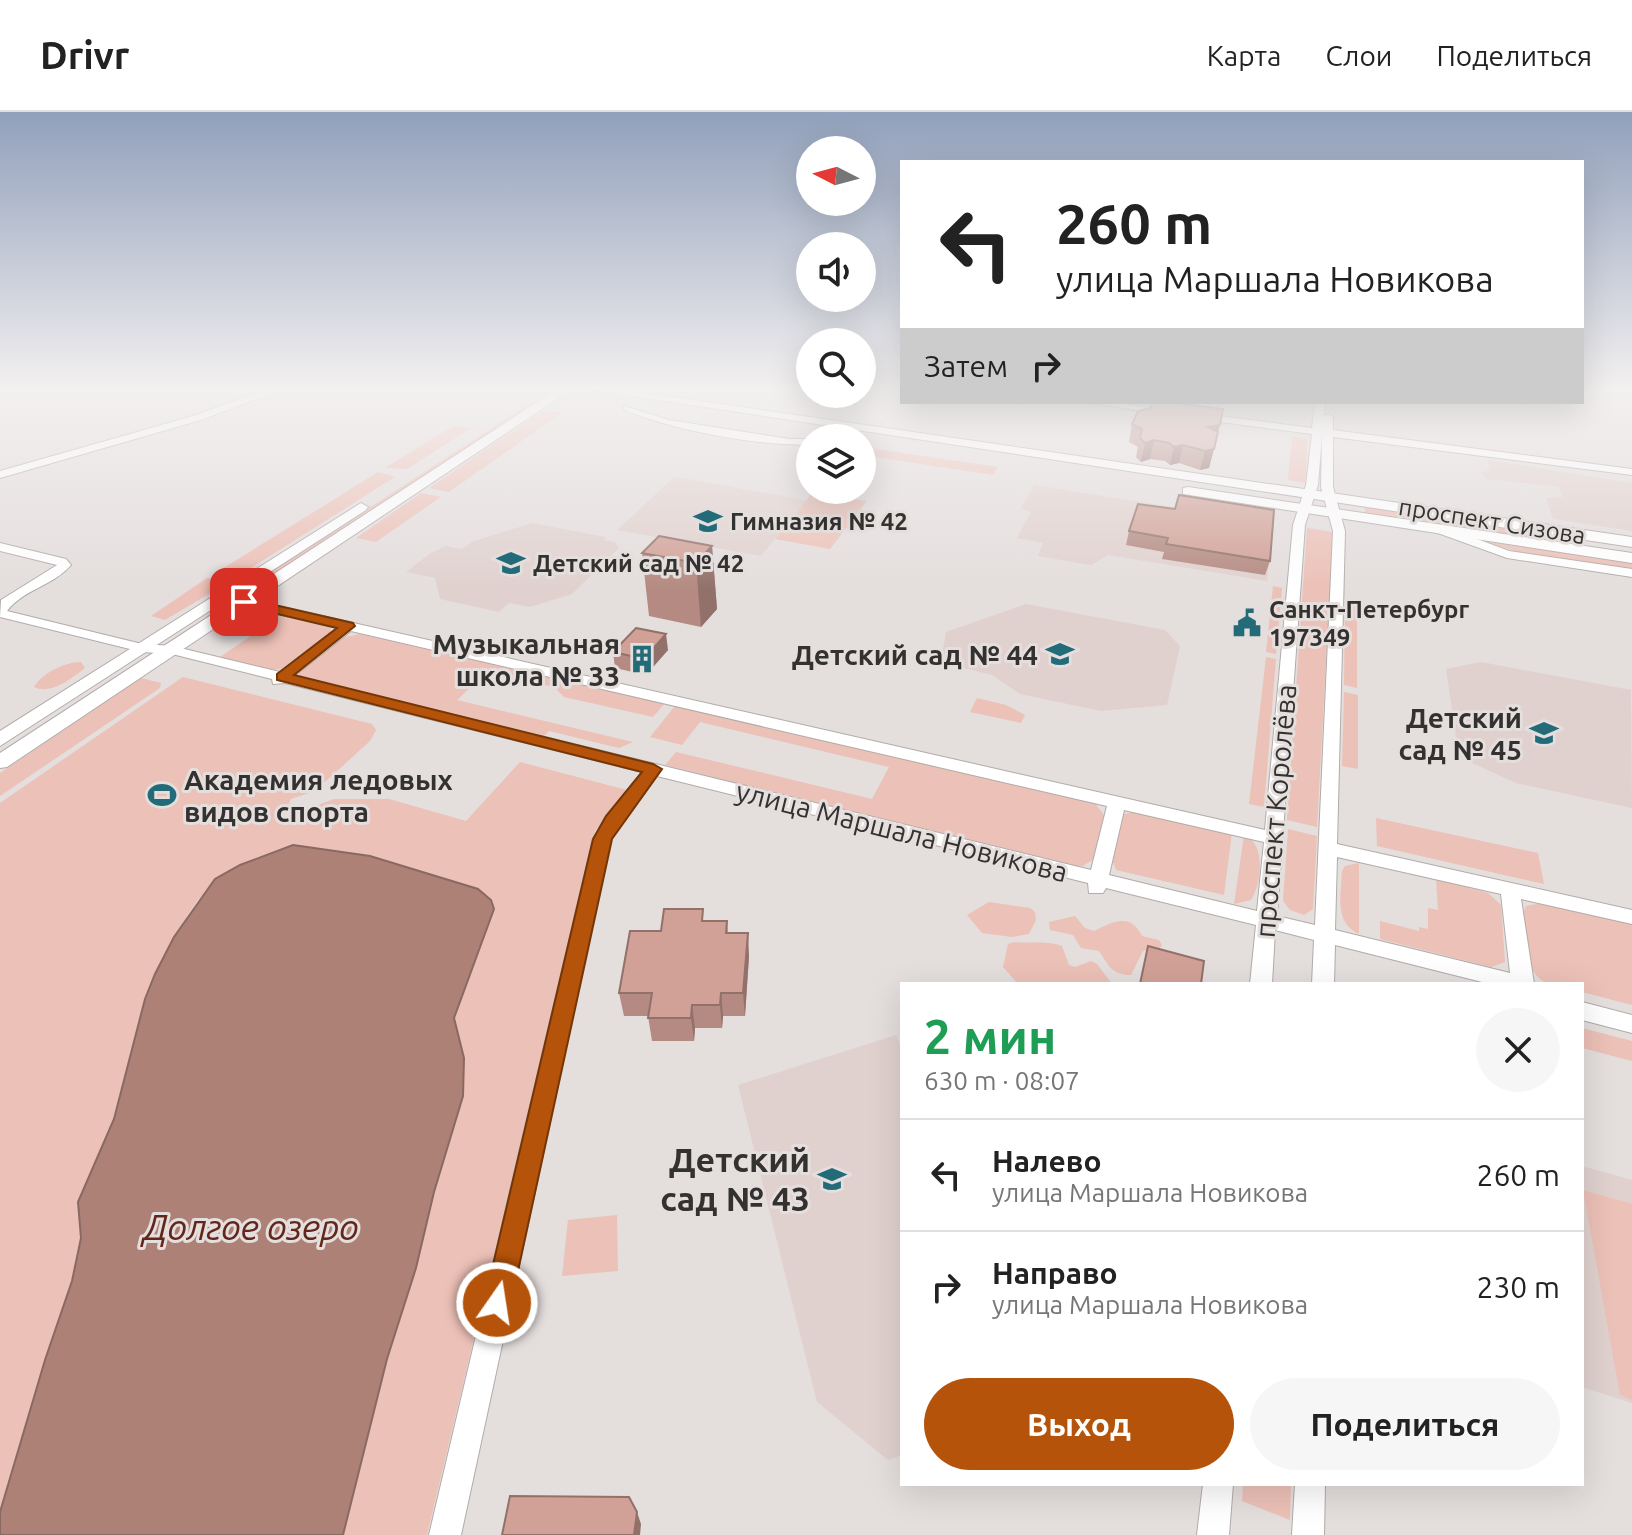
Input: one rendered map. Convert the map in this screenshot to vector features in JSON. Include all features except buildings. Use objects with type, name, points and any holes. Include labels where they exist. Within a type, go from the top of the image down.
[{"type":"main road","points":[[0,740],[221,597],[449,455]]},
{"type":"main road","points":[[0,762],[244,602],[459,455]]},
{"type":"main road","name":"проспект Сизова","points":[[983,455],[1060,464]]},
{"type":"main road","name":"проспект Сизова","points":[[1009,455],[1333,505],[1632,542]]},
{"type":"main road","name":"проспект Сизова","points":[[1333,505],[1439,529],[1632,558]]},
{"type":"main road","points":[[1544,529],[1549,546]]},
{"type":"street","points":[[0,475],[68,455]]},
{"type":"street","name":"проспект Королёва","points":[[1261,982],[1299,525],[1318,455]]},
{"type":"street","name":"проспект Королёва","points":[[1323,982],[1339,531],[1327,487],[1325,455]]},
{"type":"street","points":[[1504,455],[1632,472]]},
{"type":"street","points":[[1439,529],[1507,554],[1632,573]]},
{"type":"street","name":"улица Маршала Новикова","points":[[0,547],[64,565],[54,575],[7,602],[0,612],[142,648],[172,650],[278,681],[1324,941],[1467,982]]},
{"type":"street","points":[[221,597],[1274,838]]},
{"type":"street","points":[[278,681],[348,626]]},
{"type":"street","points":[[445,1535],[602,839],[612,821],[650,773]]},
{"type":"street","points":[[1097,884],[1117,802]]},
{"type":"street","points":[[1327,848],[1632,917]]},
{"type":"street","name":"улица Маршала Новикова","points":[[1510,890],[1522,982]]},
{"type":"street","name":"улица Маршала Новикова","points":[[1324,941],[1513,982]]},
{"type":"street","points":[[1584,999],[1632,1011]]},
{"type":"street","points":[[1584,1012],[1632,1024]]},
{"type":"street","points":[[1213,1535],[1218,1486]]},
{"type":"street","points":[[1308,1535],[1310,1486]]},
{"type":"shaded area","points":[[405,455],[428,455],[407,469],[385,468]]},
{"type":"shaded area","points":[[450,455],[456,455],[261,583],[255,582]]},
{"type":"shaded area","points":[[477,455],[501,455],[449,492],[429,488]]},
{"type":"shaded area","points":[[876,455],[919,455],[998,467],[993,475]]},
{"type":"shaded area","points":[[1290,455],[1307,455],[1305,483],[1288,480]]},
{"type":"shaded area","points":[[1488,460],[1632,483],[1632,531],[1553,519],[1546,498],[1562,497],[1559,487],[1487,479],[1481,473],[1490,470]]},
{"type":"shaded area","points":[[378,472],[395,477],[235,578],[214,574]]},
{"type":"shaded area","name":"Гимназия № 42","points":[[674,477],[796,498],[796,504],[803,504],[761,556],[617,530]]},
{"type":"shaded area","points":[[1034,485],[1274,523],[1267,581],[1108,555],[1091,565],[1038,556],[1043,543],[1017,538],[1031,512],[1021,508]]},
{"type":"shaded area","points":[[421,493],[441,497],[376,542],[356,538]]},
{"type":"shaded area","points":[[803,504],[865,504],[830,549],[775,539]]},
{"type":"shaded area","points":[[1365,505],[1529,530],[1536,535],[1532,538],[1365,515]]},
{"type":"shaded area","name":"Детский сад № 42","points":[[532,523],[606,537],[604,540],[615,542],[619,548],[572,594],[530,607],[509,603],[499,612],[440,599],[435,578],[406,572],[446,546],[462,549],[474,541]]},
{"type":"shaded area","points":[[1307,528],[1333,532],[1317,827],[1287,820]]},
{"type":"shaded area","points":[[1488,542],[1632,562],[1632,570],[1517,552]]},
{"type":"shaded area","points":[[207,578],[229,582],[165,620],[151,616]]},
{"type":"shaded area","points":[[1273,586],[1282,588],[1276,654],[1266,652]]},
{"type":"shaded area","points":[[1345,599],[1357,601],[1357,688],[1344,685]]},
{"type":"shaded area","name":"Детский сад № 44","points":[[1026,604],[1165,630],[1180,646],[1167,705],[1101,711],[1020,694],[992,675],[941,662],[946,632]]},
{"type":"shaded area","points":[[258,611],[272,614],[238,633],[213,631],[238,616]]},
{"type":"shaded area","points":[[280,616],[330,627],[331,632],[281,669],[268,670],[220,657]]},
{"type":"shaded area","points":[[360,634],[665,703],[653,717],[564,697],[554,687],[487,672],[457,700],[633,742],[619,748],[549,731],[543,737],[299,676],[299,670],[341,638]]},
{"type":"shaded area","points":[[1266,657],[1276,659],[1264,807],[1249,804]]},
{"type":"shaded area","points":[[81,662],[85,668],[61,685],[47,689],[34,687],[54,669]]},
{"type":"shaded area","name":"Детский сад № 45","points":[[1481,662],[1631,690],[1632,808],[1516,783],[1459,757],[1446,669]]},
{"type":"shaded area","points":[[183,677],[372,724],[376,730],[370,741],[315,791],[291,799],[282,818],[334,799],[389,799],[466,821],[520,762],[627,790],[595,831],[427,1535],[343,1535],[387,1359],[416,1268],[464,1058],[454,1018],[494,909],[370,856],[293,845],[225,873],[197,901],[174,937],[145,999],[114,1119],[78,1202],[81,1238],[72,1281],[0,1512],[0,803]]},
{"type":"shaded area","points":[[141,678],[161,683],[160,688],[0,796],[0,773]]},
{"type":"shaded area","points":[[1344,692],[1358,695],[1358,769],[1342,766]]},
{"type":"shaded area","points":[[977,698],[1006,705],[1025,715],[1021,723],[970,712]]},
{"type":"shaded area","points":[[675,706],[1094,802],[1104,815],[1094,859],[1083,866],[1073,866],[665,765],[676,752],[872,799],[889,767],[700,722],[682,745],[650,737]]},
{"type":"shaded area","points":[[1138,811],[1232,832],[1224,895],[1116,870],[1112,860],[1120,818]]},
{"type":"shaded area","points":[[1376,818],[1538,853],[1544,884],[1377,846]]},
{"type":"shaded area","points":[[1288,829],[1317,836],[1313,909],[1304,915],[1290,910],[1283,901]]},
{"type":"shaded area","points":[[1244,835],[1251,839],[1259,855],[1258,884],[1251,900],[1234,904]]},
{"type":"shaded area","points":[[1359,863],[1359,934],[1346,923],[1340,899],[1342,871],[1345,866]]},
{"type":"shaded area","points":[[1436,879],[1488,893],[1501,905],[1505,962],[1491,967],[1380,939],[1380,921],[1419,931],[1419,927],[1428,929],[1428,908],[1438,910]]},
{"type":"shaded area","points":[[989,902],[1030,908],[1035,912],[1036,920],[1029,934],[1012,937],[982,933],[967,915]]},
{"type":"shaded area","points":[[1542,903],[1632,924],[1632,1005],[1584,993],[1584,982],[1545,982],[1540,979],[1527,953],[1523,913],[1526,906]]},
{"type":"shaded area","points":[[1075,916],[1085,928],[1094,931],[1114,922],[1127,921],[1142,936],[1159,940],[1162,945],[1143,951],[1131,975],[1119,973],[1112,969],[1099,951],[1081,948],[1073,935],[1050,930],[1049,922]]},
{"type":"shaded area","points":[[1008,944],[1057,944],[1062,946],[1069,965],[1075,967],[1091,961],[1110,982],[1016,982],[1003,967]]},
{"type":"shaded area","points":[[1584,1029],[1632,1041],[1632,1061],[1584,1049]]},
{"type":"shaded area","name":"Детский сад № 43","points":[[896,1035],[900,1044],[900,1456],[888,1460],[817,1402],[738,1085]]},
{"type":"shaded area","points":[[1584,1167],[1632,1180],[1632,1403],[1584,1388]]},
{"type":"shaded area","points":[[1584,1190],[1632,1204],[1632,1400],[1620,1395]]},
{"type":"shaded area","points":[[617,1215],[618,1271],[562,1276],[568,1220]]},
{"type":"shaded area","points":[[1243,1486],[1291,1486],[1290,1520],[1242,1501]]},
{"type":"water","name":"Долгое озеро","points":[[293,845],[370,856],[478,889],[491,900],[494,909],[454,1018],[464,1058],[463,1096],[434,1192],[416,1268],[387,1359],[343,1535],[0,1535],[0,1512],[72,1281],[81,1238],[78,1202],[114,1119],[145,999],[155,974],[174,937],[215,879],[240,865]]},
{"type":"place","name":"Гимназия № 42","points":[[708,521]]},
{"type":"place","name":"Детский сад № 42","points":[[511,563]]},
{"type":"place","name":"Санкт-Петербург 197349","points":[[1247,623]]},
{"type":"place","name":"Детский сад № 44","points":[[1060,654]]},
{"type":"place","name":"Музыкальная школа № 33","points":[[642,659]]},
{"type":"place","name":"Детский сад № 45","points":[[1544,733]]},
{"type":"place","name":"Академия ледовых видов спорта","points":[[162,795]]},
{"type":"place","name":"Детский сад № 43","points":[[832,1179]]},
{"type":"route","points":[[244,602],[348,626],[283,677],[653,769],[612,821],[602,839],[497,1303]]}]
